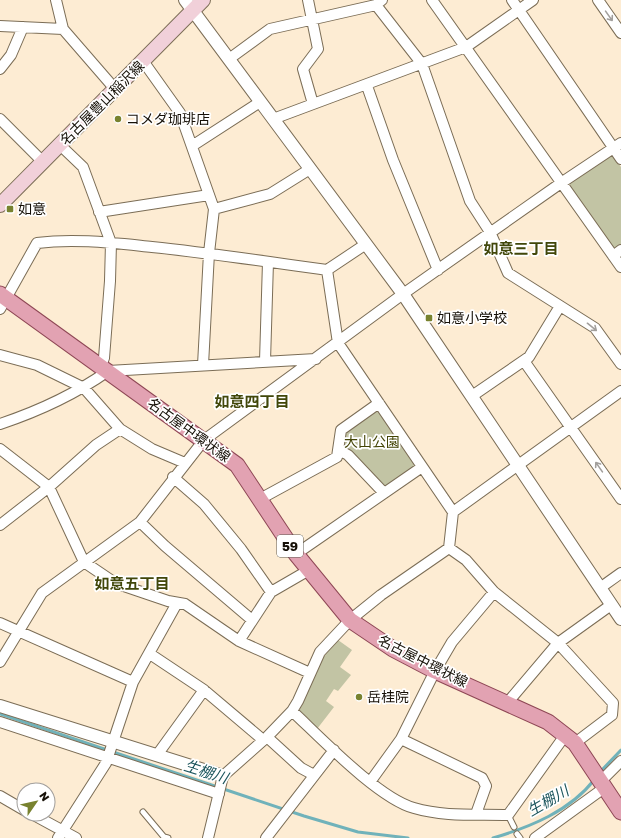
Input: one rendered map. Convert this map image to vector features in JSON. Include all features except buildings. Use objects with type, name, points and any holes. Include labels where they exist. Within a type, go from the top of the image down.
[{"type":"main road","name":"名古屋豊山稲沢線","points":[[0,205],[143,61],[189,5],[203,0]]},
{"type":"main road","name":"名古屋中環状線","points":[[2,301],[105,369],[238,465],[296,554],[350,620],[393,649],[435,671],[508,702],[548,722],[570,738],[621,812]]},
{"type":"street","points":[[56,0],[63,29],[114,89]]},
{"type":"street","points":[[308,0],[318,49],[303,69],[313,104]]},
{"type":"street","points":[[432,0],[561,183],[617,253],[621,267]]},
{"type":"street","points":[[512,0],[518,11],[617,146],[621,159]]},
{"type":"street","points":[[273,119],[367,86],[466,47],[533,0]]},
{"type":"street","points":[[598,0],[621,33]]},
{"type":"street","points":[[229,58],[270,29],[379,3],[422,64],[470,201],[490,232],[508,273],[595,328],[621,364]]},
{"type":"street","points":[[189,5],[403,294],[621,619]]},
{"type":"street","points":[[0,26],[63,29]]},
{"type":"street","points":[[0,69],[11,55],[23,27]]},
{"type":"street","points":[[143,61],[180,112],[214,209],[209,253],[203,365]]},
{"type":"street","points":[[367,86],[393,160],[438,270]]},
{"type":"street","points":[[192,146],[260,102]]},
{"type":"street","points":[[0,119],[43,162]]},
{"type":"street","points":[[60,145],[83,167],[110,243],[110,281],[104,358],[105,369]]},
{"type":"street","points":[[0,662],[42,593],[140,522],[173,477],[204,440],[490,232],[617,146]]},
{"type":"street","points":[[214,209],[270,194],[310,169]]},
{"type":"street","points":[[99,212],[209,195]]},
{"type":"street","points":[[2,301],[37,243],[62,240],[110,243],[209,253],[327,270],[366,244]]},
{"type":"street","points":[[265,361],[268,262]]},
{"type":"street","points":[[209,838],[220,786],[292,711],[298,702],[320,652],[350,620],[381,595],[449,548],[453,512],[338,343],[327,270]]},
{"type":"street","points":[[472,396],[529,357],[560,306]]},
{"type":"street","points":[[0,355],[37,365],[84,388],[120,429],[152,448],[185,463]]},
{"type":"street","points":[[0,424],[35,412],[84,388],[105,369],[316,359]]},
{"type":"street","points":[[524,361],[620,495]]},
{"type":"street","points":[[453,512],[621,390]]},
{"type":"street","points":[[260,499],[337,457],[341,430],[379,403]]},
{"type":"street","points":[[0,525],[49,488],[96,445],[120,429]]},
{"type":"street","points":[[0,449],[49,488],[84,562],[115,583],[177,603],[185,604],[239,641],[310,673]]},
{"type":"street","points":[[339,450],[348,455],[384,493]]},
{"type":"street","points":[[296,554],[422,468]]},
{"type":"street","points":[[173,477],[204,504],[242,549],[270,592]]},
{"type":"street","points":[[140,522],[164,546],[252,620]]},
{"type":"street","points":[[292,711],[370,782],[389,796],[413,808],[447,814],[508,815],[570,738],[612,715],[613,703],[558,643],[494,592],[466,560],[449,548]]},
{"type":"street","points":[[239,641],[270,592],[309,570]]},
{"type":"street","points":[[600,588],[621,573]]},
{"type":"street","points":[[370,782],[401,739],[435,671],[452,642],[494,592]]},
{"type":"street","points":[[60,835],[106,763],[133,682],[150,654],[177,603]]},
{"type":"street","points":[[508,702],[558,643],[611,605]]},
{"type":"street","points":[[0,623],[133,682]]},
{"type":"street","points":[[150,654],[204,690],[301,768],[314,775]]},
{"type":"street","points":[[157,755],[204,690]]},
{"type":"street","points":[[0,706],[110,751],[157,755],[220,786]]},
{"type":"street","points":[[0,722],[110,751],[220,786]]},
{"type":"street","points":[[401,739],[482,778],[486,786],[476,814]]},
{"type":"street","points":[[271,837],[287,810],[334,750]]},
{"type":"street","points":[[535,838],[621,761]]},
{"type":"street","points":[[0,796],[16,805]]},
{"type":"street","points":[[43,822],[60,835],[76,838]]},
{"type":"lane","points":[[143,812],[164,837],[168,838]]},
{"type":"lane","points":[[508,815],[514,827]]},
{"type":"green space","points":[[609,155],[614,157],[621,167],[621,246],[617,249],[613,248],[570,189],[570,182]]},
{"type":"green space","name":"大山公園","points":[[374,410],[379,411],[415,464],[414,468],[386,488],[382,487],[344,447],[345,431]]},
{"type":"green space","points":[[338,640],[352,650],[340,667],[351,675],[338,691],[334,689],[326,701],[334,707],[317,729],[300,711],[300,707],[324,656]]},
{"type":"waterway","name":"生棚川","points":[[0,714],[304,816],[358,832],[408,838]]},
{"type":"waterway","name":"生棚川","points":[[600,772],[621,750]]},
{"type":"waterway","name":"生棚川","points":[[493,838],[521,829],[561,809],[573,801],[594,780]]},
{"type":"place","name":"コメダ珈琲店","points":[[118,119]]},
{"type":"place","name":"如意","points":[[10,209]]},
{"type":"place","name":"如意小学校","points":[[429,318]]},
{"type":"place","name":"岳桂院","points":[[359,697]]},
{"type":"district","name":"如意三丁目","points":[[521,249]]},
{"type":"district","name":"如意四丁目","points":[[252,402]]},
{"type":"district","name":"如意五丁目","points":[[132,584]]}]
